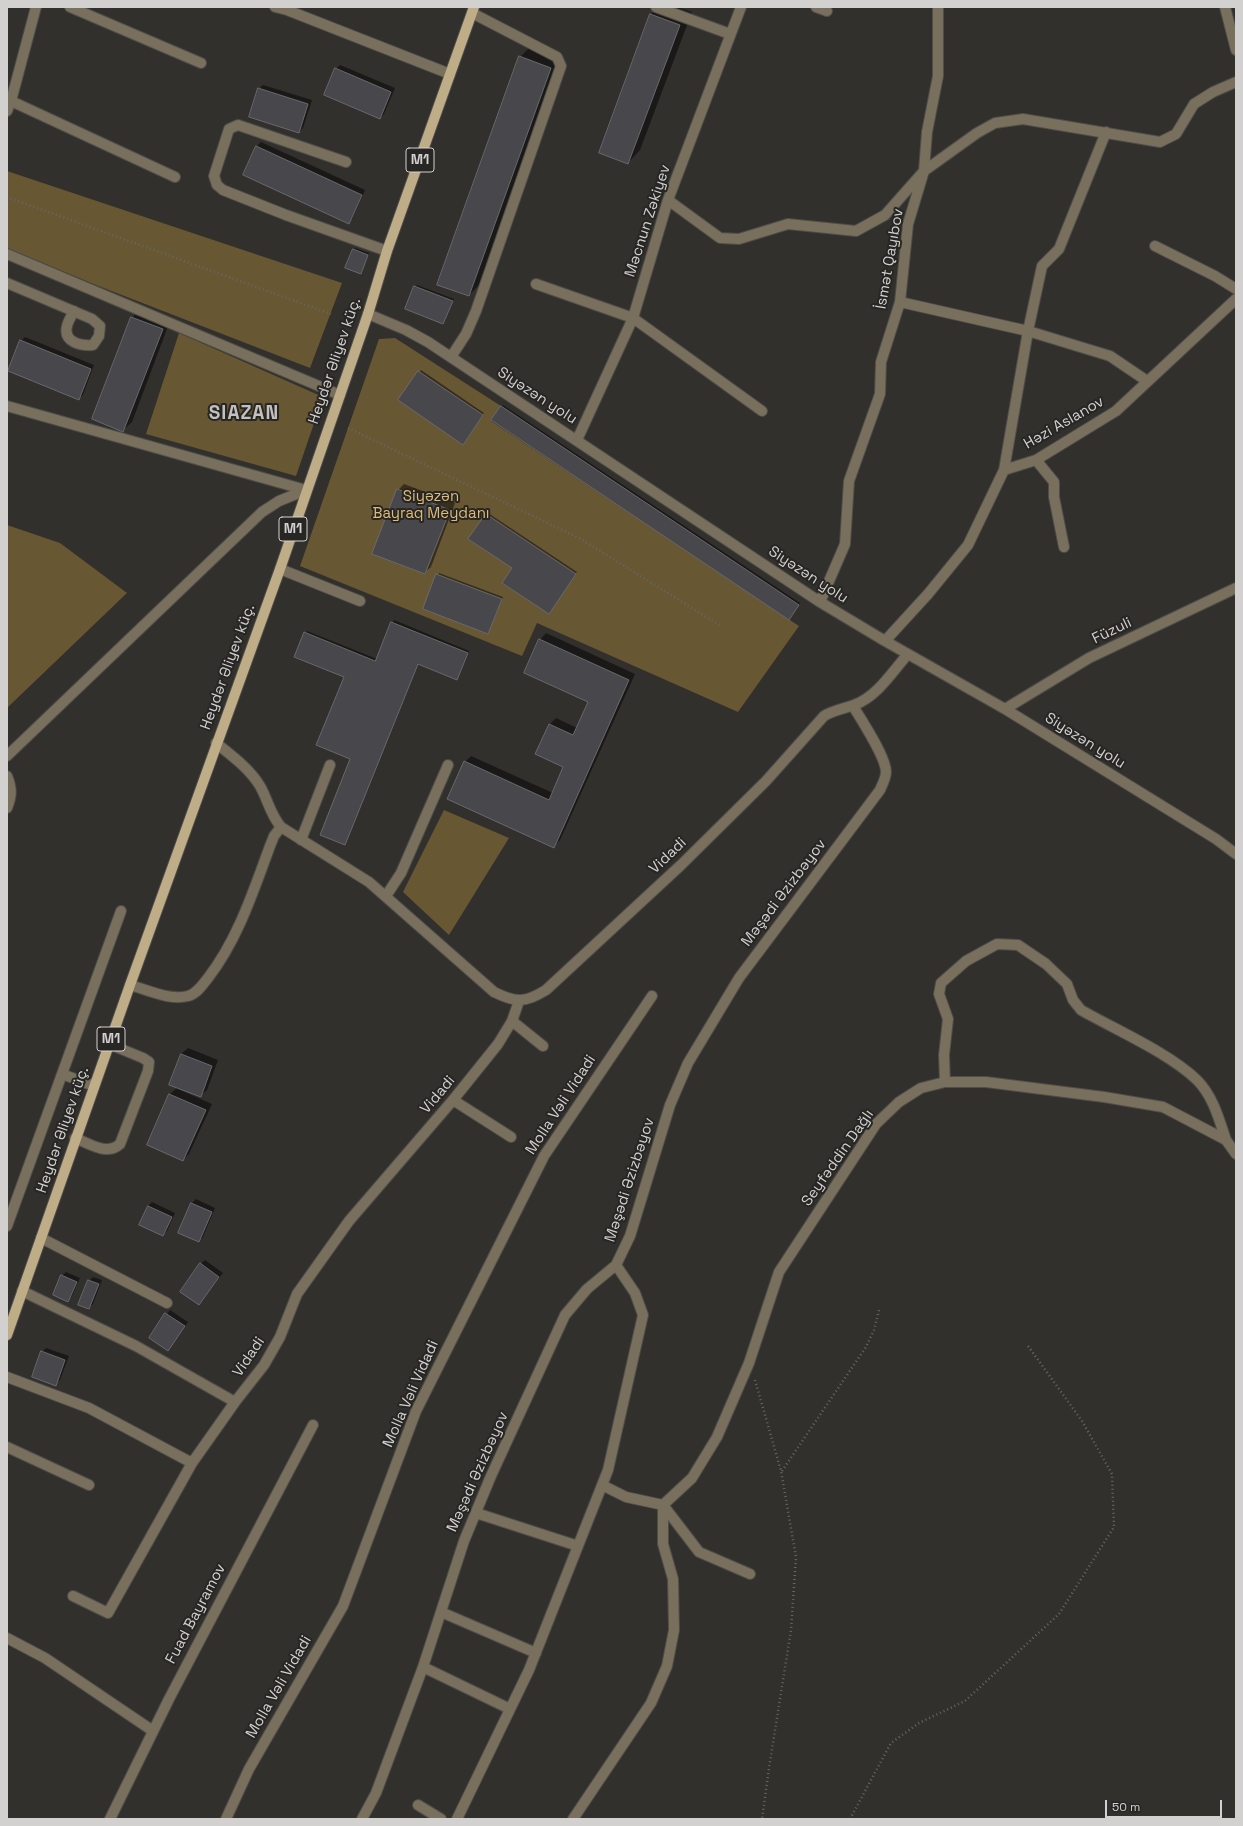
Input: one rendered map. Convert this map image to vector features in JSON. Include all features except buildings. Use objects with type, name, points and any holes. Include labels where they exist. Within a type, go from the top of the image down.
[{"type":"main road","name":"Heydər Əliyev küç.","points":[[7,1335],[75,1138],[216,743],[280,569],[368,314],[388,251],[473,10]]},
{"type":"street","points":[[36,7],[9,106],[175,177]]},
{"type":"street","points":[[70,7],[201,63]]},
{"type":"street","points":[[274,7],[288,9],[450,74]]},
{"type":"street","points":[[656,7],[730,34]]},
{"type":"street","name":"Məcnun Zəkiyev","points":[[577,440],[633,318],[668,200],[740,7]]},
{"type":"street","points":[[816,7],[827,12]]},
{"type":"street","name":"İsmət Qayıbov","points":[[820,602],[846,544],[849,481],[880,394],[881,362],[900,302],[908,224],[924,171],[927,132],[938,76],[938,7]]},
{"type":"street","points":[[1225,7],[1235,45]]},
{"type":"street","points":[[451,357],[466,334],[476,311],[561,66],[557,57],[473,10]]},
{"type":"street","points":[[668,200],[720,238],[739,239],[788,224],[856,230],[885,215],[924,171],[977,133],[995,123],[1023,119],[1160,142],[1176,134],[1194,104],[1213,92],[1236,82]]},
{"type":"street","points":[[346,162],[238,125],[229,129],[214,176],[217,185],[223,190],[286,215],[388,251]]},
{"type":"street","points":[[885,641],[928,594],[968,545],[1004,470],[1028,331],[1042,266],[1059,249],[1106,132]]},
{"type":"street","points":[[1155,246],[1215,276],[1236,289]]},
{"type":"street","points":[[7,254],[340,395]]},
{"type":"street","points":[[7,283],[74,311]]},
{"type":"street","points":[[536,284],[633,318],[762,411]]},
{"type":"street","name":"Həzi Aslanov","points":[[1004,470],[1036,460],[1116,411],[1236,300]]},
{"type":"street","points":[[900,302],[1028,331],[1110,356],[1147,381]]},
{"type":"street","name":"Siyəzən yolu","points":[[368,314],[406,330],[451,357],[820,602],[885,641],[1005,709],[1216,839],[1236,854]]},
{"type":"street","points":[[8,410],[306,490]]},
{"type":"street","points":[[1036,460],[1054,482],[1054,497],[1064,547]]},
{"type":"street","points":[[7,756],[262,512],[279,501],[306,490]]},
{"type":"street","points":[[280,569],[360,601]]},
{"type":"street","name":"Füzuli","points":[[1005,709],[1089,658],[1236,588]]},
{"type":"street","name":"Vidadi","points":[[74,1596],[108,1613],[192,1463],[235,1402],[264,1365],[280,1337],[297,1294],[345,1228],[453,1100],[498,1044],[512,1021],[519,1001],[531,999],[546,990],[681,865],[766,781],[824,716],[833,710],[853,706],[874,693],[908,654]]},
{"type":"street","name":"Məşədi Əzizbəyov","points":[[362,1819],[376,1793],[423,1667],[464,1541],[476,1513],[565,1315],[586,1289],[616,1265],[630,1236],[670,1105],[688,1063],[739,978],[880,790],[884,782],[886,772],[882,759],[853,706]]},
{"type":"street","points":[[216,743],[236,759],[250,773],[260,787],[273,817],[281,827],[369,882],[494,992],[507,999],[519,1001]]},
{"type":"street","points":[[301,840],[330,765]]},
{"type":"street","points":[[386,896],[401,873],[448,765]]},
{"type":"street","points":[[7,776],[11,786],[11,798],[7,808]]},
{"type":"street","points":[[130,984],[177,998],[190,996],[202,987],[222,959],[242,922],[274,836],[281,827]]},
{"type":"street","points":[[7,1226],[121,911]]},
{"type":"street","points":[[945,1082],[944,1056],[948,1019],[939,994],[941,983],[966,961],[997,944],[1018,945],[1046,964],[1067,984],[1073,1000],[1081,1010],[1165,1057],[1197,1081],[1214,1105],[1226,1140]]},
{"type":"street","name":"Molla Vəli Vidadi","points":[[226,1819],[249,1769],[343,1606],[416,1411],[544,1156],[652,996]]},
{"type":"street","points":[[512,1021],[543,1046]]},
{"type":"street","points":[[75,1138],[107,1150],[114,1149],[120,1144],[148,1071],[148,1062],[143,1058],[109,1044]]},
{"type":"street","points":[[62,1074],[94,1086]]},
{"type":"street","name":"Seyfəddin Dağlı","points":[[663,1505],[692,1478],[717,1437],[750,1363],[779,1272],[876,1124],[905,1098],[922,1088],[945,1082],[986,1082],[1104,1097],[1163,1107],[1226,1140],[1236,1154]]},
{"type":"street","points":[[453,1100],[511,1138]]},
{"type":"street","points":[[41,1238],[167,1303]]},
{"type":"street","points":[[457,1819],[536,1653],[608,1470],[643,1315],[635,1293],[616,1265]]},
{"type":"street","points":[[22,1291],[136,1346],[235,1402]]},
{"type":"street","points":[[7,1377],[89,1408],[192,1463]]},
{"type":"street","name":"Fuad Bayramov","points":[[110,1819],[153,1731],[313,1425]]},
{"type":"street","points":[[7,1446],[89,1485]]},
{"type":"street","points":[[602,1485],[626,1497],[663,1505],[699,1552],[750,1574]]},
{"type":"street","points":[[573,1819],[651,1703],[667,1666],[674,1630],[673,1579],[663,1544],[663,1505]]},
{"type":"street","points":[[476,1513],[578,1546]]},
{"type":"street","points":[[441,1612],[536,1653]]},
{"type":"street","points":[[7,1638],[45,1658],[153,1731]]},
{"type":"street","points":[[423,1667],[510,1709]]},
{"type":"street","points":[[418,1805],[441,1819]]},
{"type":"path","points":[[7,197],[330,314]]},
{"type":"path","points":[[348,428],[579,538],[721,626]]},
{"type":"path","points":[[781,1472],[866,1347],[874,1330],[879,1310]]},
{"type":"path","points":[[850,1819],[891,1743],[919,1723],[966,1701],[1059,1614],[1114,1527],[1112,1474],[1082,1421],[1028,1346]]},
{"type":"path","points":[[750,1363],[781,1472],[796,1557],[791,1630],[768,1768],[762,1819]]},
{"type":"green space","points":[[7,171],[342,283],[310,368],[96,285],[7,248]]},
{"type":"green space","points":[[179,333],[323,397],[296,476],[146,434]]},
{"type":"green space","name":"Siyəzən Bayraq Meydanı","points":[[395,338],[501,406],[491,421],[799,626],[738,712],[537,623],[522,656],[300,566],[379,339]]},
{"type":"green space","points":[[7,525],[60,543],[127,593],[7,708]]},
{"type":"green space","points":[[444,810],[509,838],[449,935],[403,892]]},
{"type":"district","name":"SIAZAN","points":[[244,414]]}]
